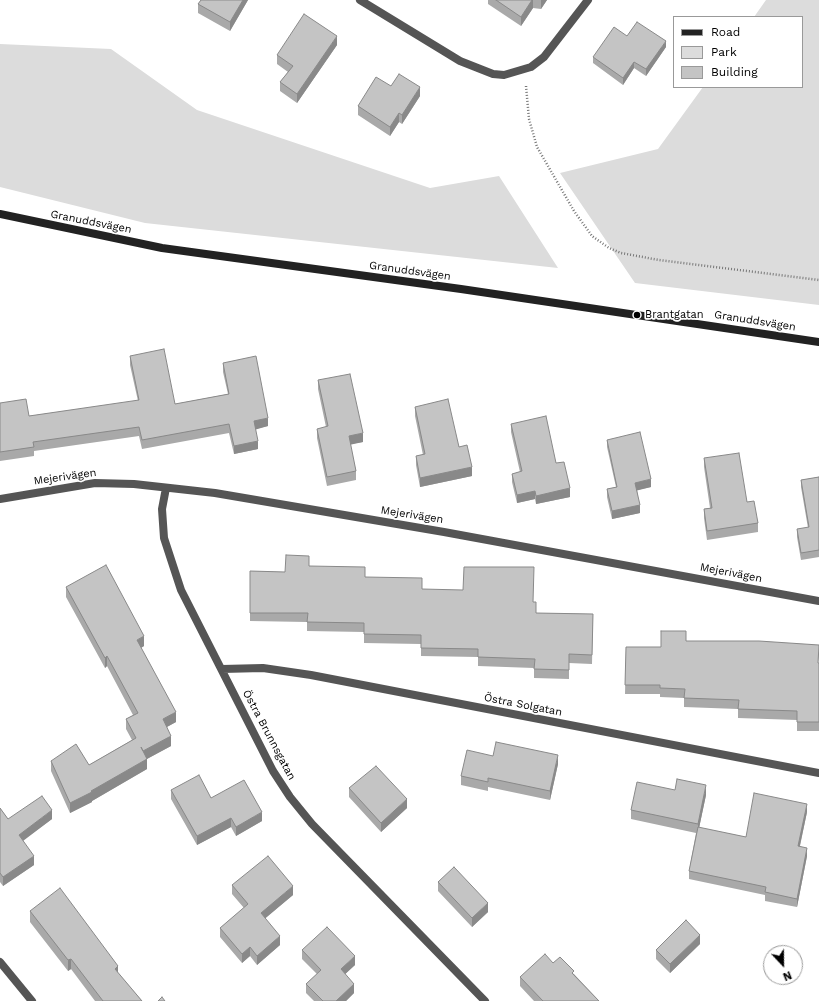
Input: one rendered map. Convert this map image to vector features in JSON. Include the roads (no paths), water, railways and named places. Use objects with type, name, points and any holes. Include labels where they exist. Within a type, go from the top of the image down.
[{"type":"street","points":[[360,0],[439,50],[476,68],[493,74],[504,75],[525,70],[544,57],[588,0]]},
{"type":"street","name":"Granuddsvägen","points":[[0,214],[162,248],[468,290],[819,342]]},
{"type":"street","name":"Mejerivägen","points":[[0,499],[95,483],[215,493],[444,532],[819,601]]},
{"type":"street","name":"Östra Brunnsgatan","points":[[166,488],[162,509],[164,538],[181,590],[273,772],[290,797],[312,824],[485,1001]]},
{"type":"street","name":"Östra Solgatan","points":[[222,669],[263,668],[311,675],[819,773]]},
{"type":"street","points":[[0,962],[32,1001]]},
{"type":"place","name":"Brantgatan","points":[[637,315]]}]
